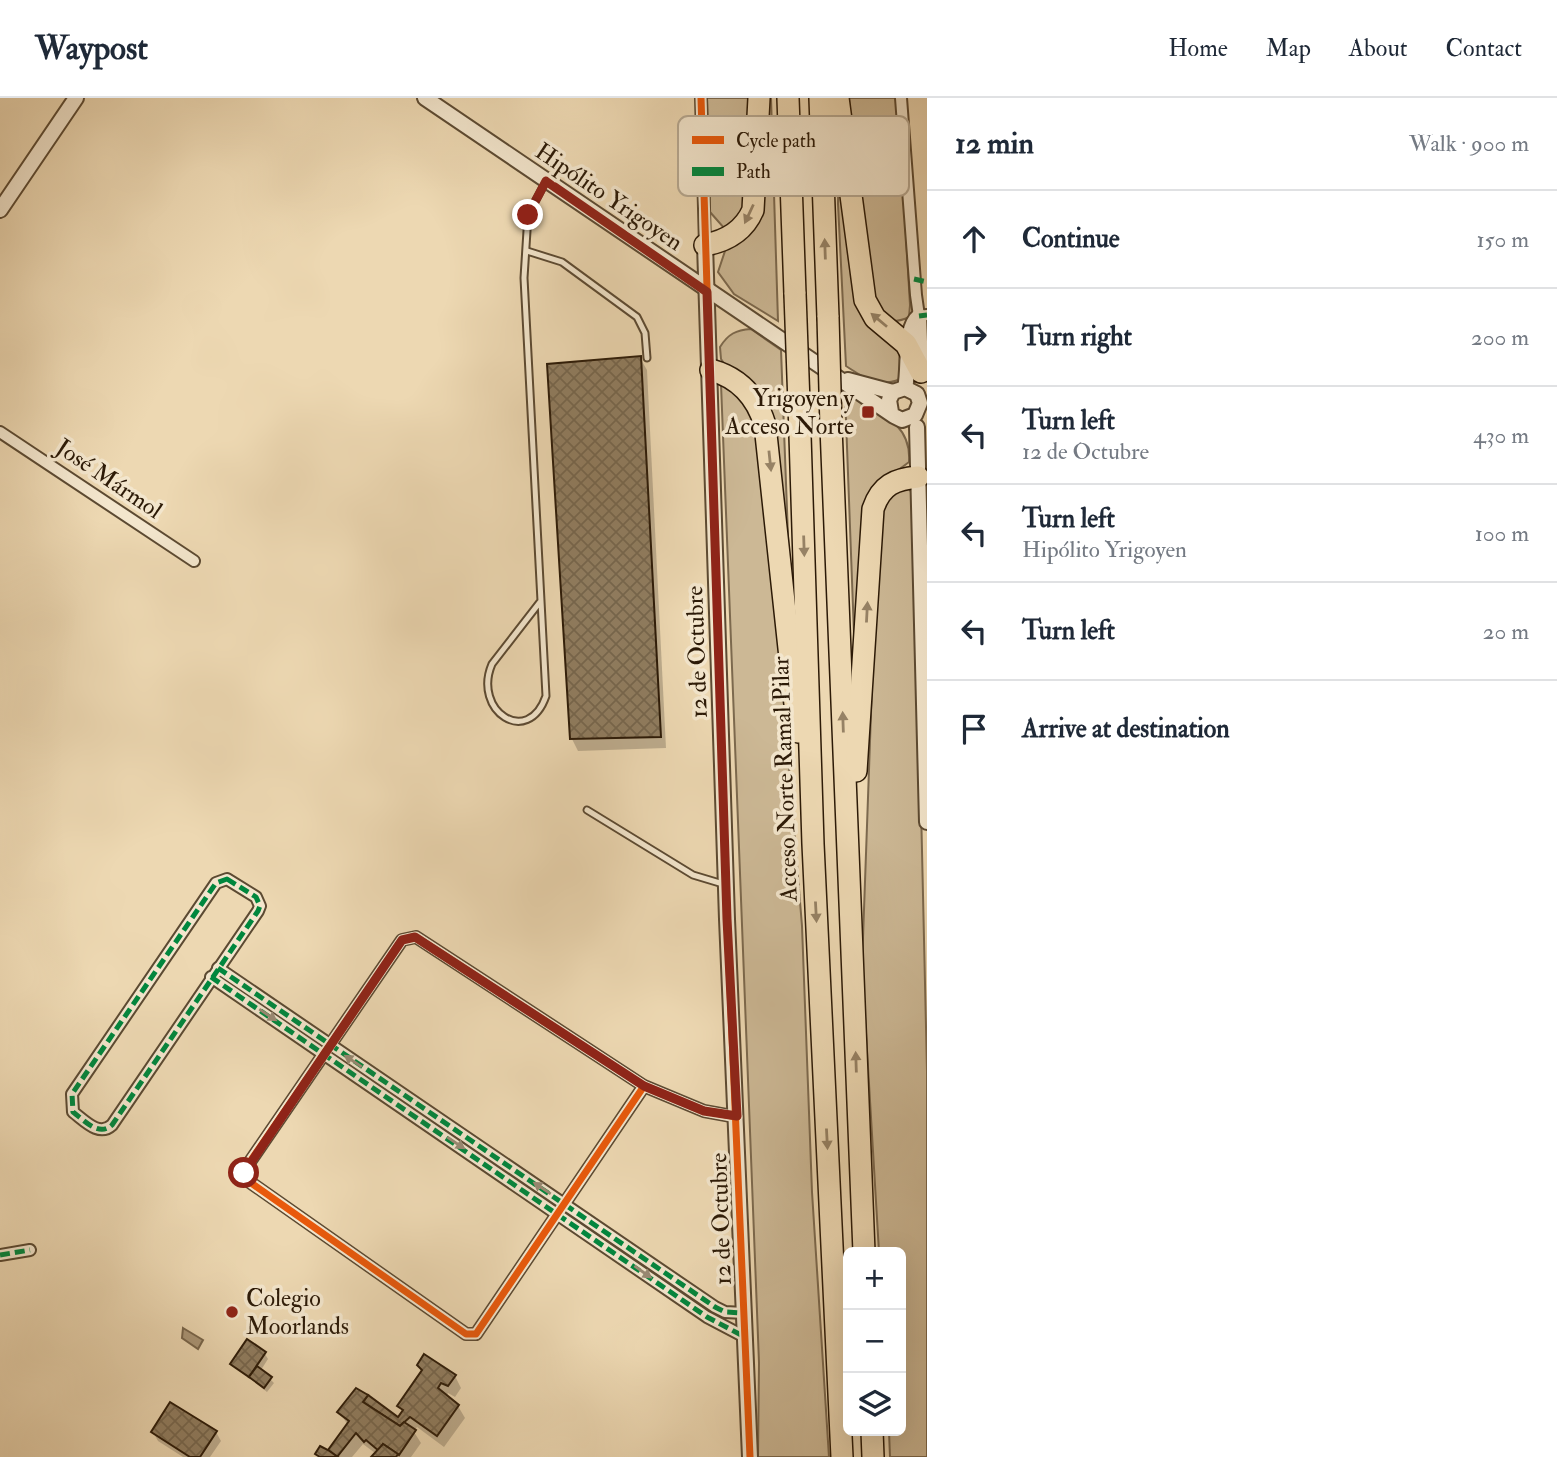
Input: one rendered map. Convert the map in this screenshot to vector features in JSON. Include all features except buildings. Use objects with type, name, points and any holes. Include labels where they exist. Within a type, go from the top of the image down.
[{"type":"highway","points":[[758,116],[759,98]]},
{"type":"highway","name":"Acceso Norte Ramal Pilar","points":[[788,98],[789,116]]},
{"type":"highway","points":[[820,98],[821,116]]},
{"type":"highway","points":[[838,98],[840,116]]},
{"type":"highway","points":[[705,245],[739,231],[753,210],[754,196]]},
{"type":"highway","name":"Acceso Norte Ramal Pilar","points":[[792,196],[813,844],[842,1457]]},
{"type":"highway","points":[[824,196],[864,1247]]},
{"type":"highway","points":[[851,196],[865,300],[875,318],[893,331],[909,349],[921,372]]},
{"type":"highway","points":[[711,370],[728,376],[749,393],[765,425],[793,696],[813,844]]},
{"type":"highway","points":[[848,863],[864,680],[873,509],[886,486],[901,479],[918,477]]},
{"type":"highway","points":[[872,1436],[873,1457]]},
{"type":"street","points":[[0,210],[76,98]]},
{"type":"street","name":"Hipólito Yrigoyen","points":[[426,98],[707,292],[839,377],[863,397],[902,420],[919,426]]},
{"type":"street","name":"12 de Octubre","points":[[701,98],[701,116]]},
{"type":"street","points":[[901,98],[902,116]]},
{"type":"street","name":"12 de Octubre","points":[[704,196],[726,885],[750,1457]]},
{"type":"street","points":[[891,412],[889,400],[905,392],[921,372],[923,315],[914,279],[908,196]]},
{"type":"street","points":[[914,279],[927,282]]},
{"type":"street","points":[[923,315],[909,329],[905,392],[919,407],[918,477],[927,822]]},
{"type":"street","name":"Hipólito Yrigoyen","points":[[839,377],[905,392]]},
{"type":"street","name":"José Mármol","points":[[0,432],[194,561]]},
{"type":"street","points":[[227,879],[256,897],[260,906],[214,972],[112,1125],[98,1130],[73,1112],[72,1094],[216,883],[227,879]]},
{"type":"street","points":[[644,1086],[480,1331],[466,1334],[244,1178],[245,1169],[402,940],[415,937],[644,1086],[704,1111],[737,1116]]},
{"type":"street","points":[[214,972],[562,1209],[715,1307],[725,1312],[744,1313]]},
{"type":"street","points":[[562,1209],[707,1317],[745,1336]]},
{"type":"street","points":[[0,1255],[30,1250]]},
{"type":"lane","points":[[540,603],[492,664],[487,676],[487,693],[492,706],[510,720],[531,719],[541,711],[546,696],[524,278],[528,215],[546,181]]},
{"type":"lane","points":[[527,251],[562,262],[637,317],[645,332],[647,358]]},
{"type":"lane","points":[[587,810],[693,874],[713,883],[726,885]]},
{"type":"shaded area","points":[[707,98],[752,98],[751,116],[707,116]]},
{"type":"shaded area","points":[[763,98],[771,98],[772,116],[762,116]]},
{"type":"shaded area","points":[[849,98],[898,98],[899,116],[850,116]]},
{"type":"shaded area","points":[[710,196],[748,196],[747,213],[724,228],[710,212]]},
{"type":"shaded area","points":[[755,196],[774,196],[778,321],[734,294],[718,272],[725,251],[753,223]]},
{"type":"shaded area","points":[[838,196],[845,196],[850,254],[904,351],[900,379],[892,382],[872,381],[846,366]]},
{"type":"shaded area","points":[[856,196],[904,196],[909,317],[891,321],[876,310],[869,294]]},
{"type":"shaded area","points":[[751,329],[781,350],[791,616],[771,431],[721,359],[720,347],[729,336]]},
{"type":"shaded area","points":[[721,384],[751,405],[765,471],[802,926],[812,1192],[829,1457],[758,1457],[759,1363]]},
{"type":"shaded area","points":[[845,393],[880,412],[898,427],[905,437],[909,462],[889,477],[855,661]]},
{"type":"shaded area","points":[[909,488],[914,498],[927,1071],[927,1457],[890,1457],[889,1436],[906,1436],[906,1247],[879,1247],[862,966],[878,517],[889,490]]},
{"type":"water","points":[[183,1328],[203,1340],[198,1349],[182,1338]]},
{"type":"marked path","points":[[914,279],[927,282]]},
{"type":"marked path","points":[[919,316],[927,315]]},
{"type":"marked path","points":[[227,879],[256,897],[260,906],[258,911],[112,1125],[97,1129],[73,1112],[72,1094],[216,883],[227,879]]},
{"type":"marked path","points":[[218,968],[715,1307],[725,1312],[744,1313]]},
{"type":"marked path","points":[[211,977],[707,1317],[745,1337]]},
{"type":"marked path","points":[[0,1255],[30,1250]]},
{"type":"cycle path","points":[[701,98],[702,116]]},
{"type":"cycle path","points":[[704,196],[727,919],[750,1457]]},
{"type":"cycle path","points":[[644,1086],[476,1334],[466,1334],[244,1178],[245,1169],[402,940],[416,937],[644,1086],[704,1111],[737,1117]]},
{"type":"place","name":"Yrigoyen y Acceso Norte","points":[[868,412]]},
{"type":"place","name":"Colegio Moorlands","points":[[232,1312]]},
{"type":"route","points":[[244,1173],[402,940],[408,936],[415,937],[644,1086],[704,1111],[737,1116],[727,919],[707,292],[546,181],[528,215]]}]
